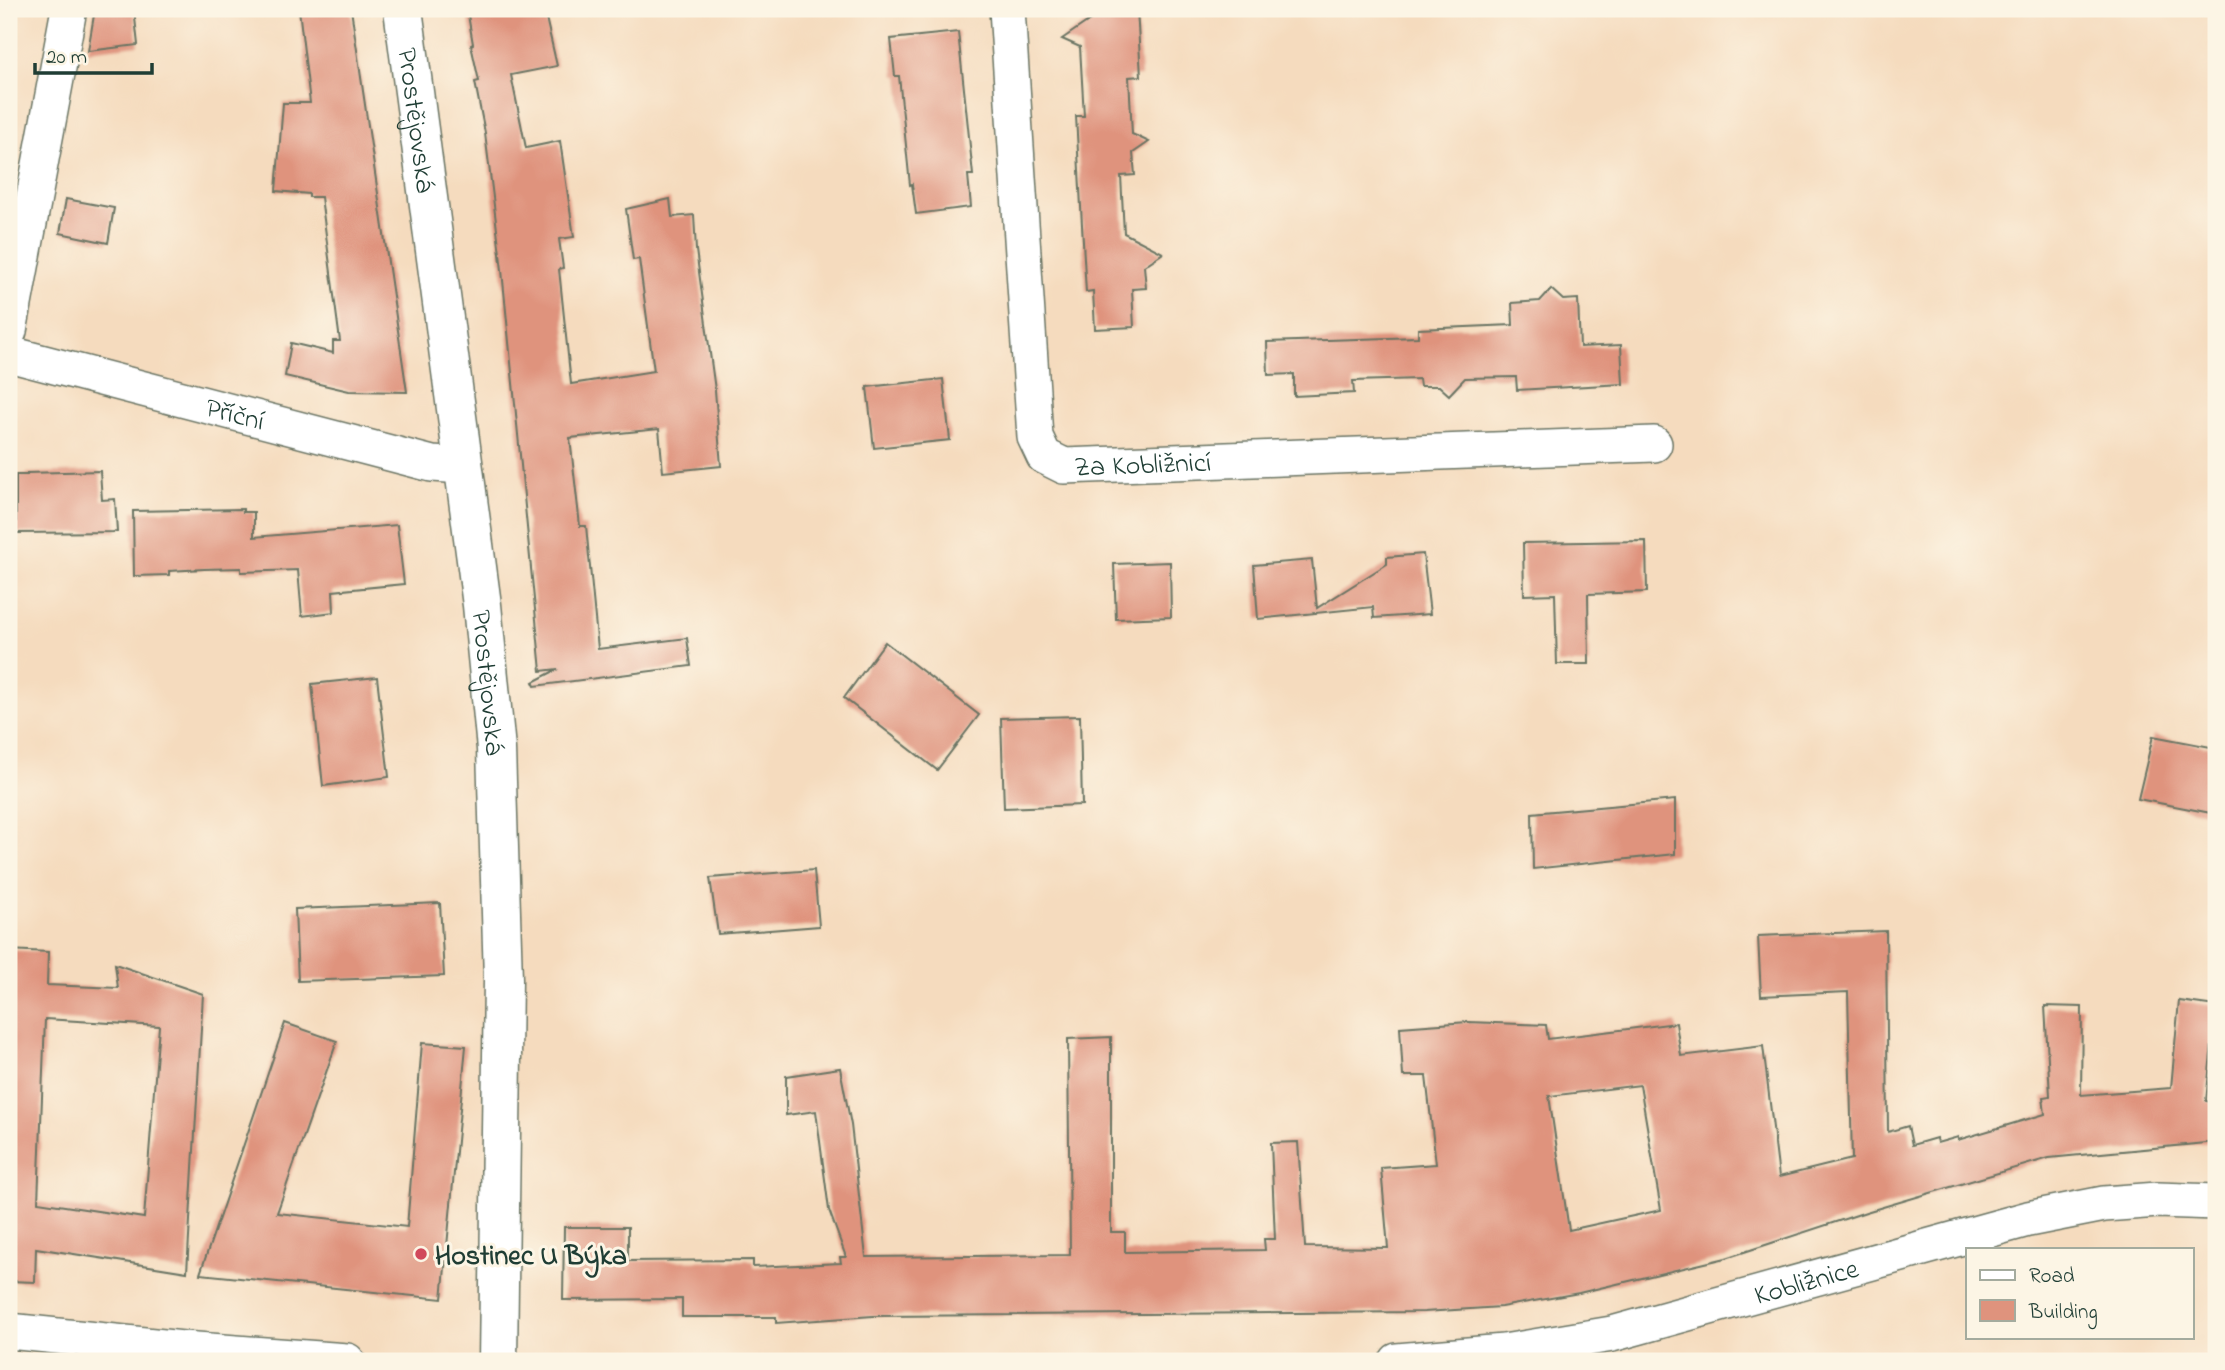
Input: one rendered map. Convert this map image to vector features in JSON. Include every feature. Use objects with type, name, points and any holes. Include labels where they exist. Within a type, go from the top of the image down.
[{"type":"main road","name":"Prostějovská","points":[[403,9],[464,466],[496,749],[503,979],[498,1361]]},
{"type":"street","points":[[9,331],[69,9]]},
{"type":"street","name":"Za Kobližnicí","points":[[1007,9],[1035,437],[1044,456],[1064,466],[1654,444]]},
{"type":"street","name":"Příční","points":[[9,354],[432,464],[464,466]]},
{"type":"street","name":"Kobližnice","points":[[1396,1361],[1504,1352],[1612,1334],[2028,1219],[2104,1204],[2158,1200],[2216,1202]]},
{"type":"street","points":[[9,1331],[183,1349],[347,1361]]},
{"type":"building","points":[[95,9],[134,9],[138,45],[88,51]]},
{"type":"building","points":[[299,9],[351,9],[407,392],[349,391],[285,376],[291,343],[333,353],[333,341],[340,341],[321,197],[276,191],[283,103],[310,103]]},
{"type":"building","points":[[467,9],[544,9],[557,66],[511,75],[526,148],[560,141],[574,237],[559,239],[563,268],[559,269],[571,384],[654,371],[639,259],[633,260],[626,209],[670,199],[672,217],[694,215],[696,250],[715,390],[721,466],[663,472],[659,429],[570,438],[580,526],[586,526],[598,649],[687,638],[691,666],[535,686],[533,682],[558,669],[541,671],[502,270],[485,133],[475,82],[479,81]]},
{"type":"building","points":[[1106,9],[1137,9],[1141,76],[1129,77],[1132,134],[1149,142],[1133,153],[1135,175],[1121,176],[1124,233],[1163,253],[1144,266],[1146,288],[1132,289],[1134,327],[1095,329],[1093,291],[1086,292],[1076,116],[1084,116],[1080,47],[1062,39]]},
{"type":"building","points":[[958,32],[973,175],[968,175],[971,207],[916,214],[912,184],[910,185],[899,76],[895,76],[891,39]]},
{"type":"building","points":[[66,199],[114,208],[108,243],[60,233]]},
{"type":"building","points":[[1551,289],[1563,300],[1578,299],[1580,347],[1621,345],[1623,384],[1517,390],[1516,377],[1465,378],[1449,395],[1439,386],[1420,386],[1419,379],[1353,381],[1354,393],[1294,396],[1294,374],[1268,375],[1267,342],[1418,337],[1418,329],[1513,325],[1512,303],[1540,301]]},
{"type":"building","points":[[943,379],[950,440],[874,448],[867,387]]},
{"type":"building","points":[[100,471],[102,500],[115,499],[117,532],[16,533],[16,475]]},
{"type":"building","points":[[243,509],[243,512],[254,512],[254,537],[397,525],[404,584],[333,591],[334,612],[302,616],[298,570],[241,572],[241,568],[204,569],[169,571],[169,575],[134,576],[133,511]]},
{"type":"building","points":[[1646,541],[1647,592],[1588,594],[1589,664],[1557,664],[1555,594],[1524,595],[1523,543]]},
{"type":"building","points":[[1423,554],[1430,614],[1374,618],[1373,607],[1258,619],[1254,565],[1312,560],[1317,608],[1387,564],[1387,557]]},
{"type":"building","points":[[1170,562],[1171,617],[1116,619],[1114,564]]},
{"type":"building","points":[[885,642],[979,715],[937,770],[844,698]]},
{"type":"building","points":[[377,677],[389,777],[323,786],[312,684]]},
{"type":"building","points":[[1080,716],[1082,805],[1004,808],[1001,718]]},
{"type":"building","points":[[2153,736],[2216,748],[2216,814],[2138,799]]},
{"type":"building","points":[[1675,800],[1675,854],[1533,869],[1532,813]]},
{"type":"building","points":[[814,870],[819,926],[718,934],[710,878]]},
{"type":"building","points":[[440,903],[444,976],[298,981],[295,909]]},
{"type":"building","points":[[1886,931],[1888,1132],[1908,1126],[1912,1145],[1936,1138],[1937,1143],[1958,1137],[1958,1140],[2045,1114],[2043,1097],[2050,1096],[2045,1006],[2082,1007],[2081,1095],[2171,1088],[2179,1001],[2216,1006],[2206,1101],[2216,1103],[2216,1142],[2049,1158],[1866,1212],[1726,1258],[1579,1293],[1501,1307],[1424,1312],[873,1316],[776,1323],[776,1317],[682,1317],[682,1299],[563,1300],[564,1227],[628,1227],[628,1261],[753,1260],[753,1267],[841,1263],[840,1257],[846,1257],[829,1210],[816,1111],[786,1115],[786,1076],[840,1068],[851,1125],[866,1257],[1070,1255],[1068,1039],[1111,1037],[1111,1232],[1125,1232],[1125,1252],[1265,1250],[1264,1239],[1275,1239],[1271,1143],[1298,1142],[1305,1247],[1388,1248],[1381,1168],[1436,1164],[1426,1076],[1403,1076],[1400,1027],[1468,1022],[1546,1025],[1548,1039],[1676,1023],[1681,1056],[1763,1046],[1779,1177],[1852,1159],[1848,992],[1761,996],[1758,936]],"holes":[[[1640,1085],[1661,1210],[1569,1230],[1549,1096]]]},
{"type":"building","points":[[9,950],[48,952],[47,985],[118,988],[115,964],[203,994],[187,1272],[36,1248],[35,1282],[9,1281]],"holes":[[[45,1019],[159,1026],[144,1218],[38,1202]]]},
{"type":"building","points":[[285,1023],[337,1041],[277,1213],[407,1227],[422,1043],[466,1046],[442,1299],[200,1274]]},
{"type":"place","name":"Hostinec U Býka","points":[[421,1254]]}]
